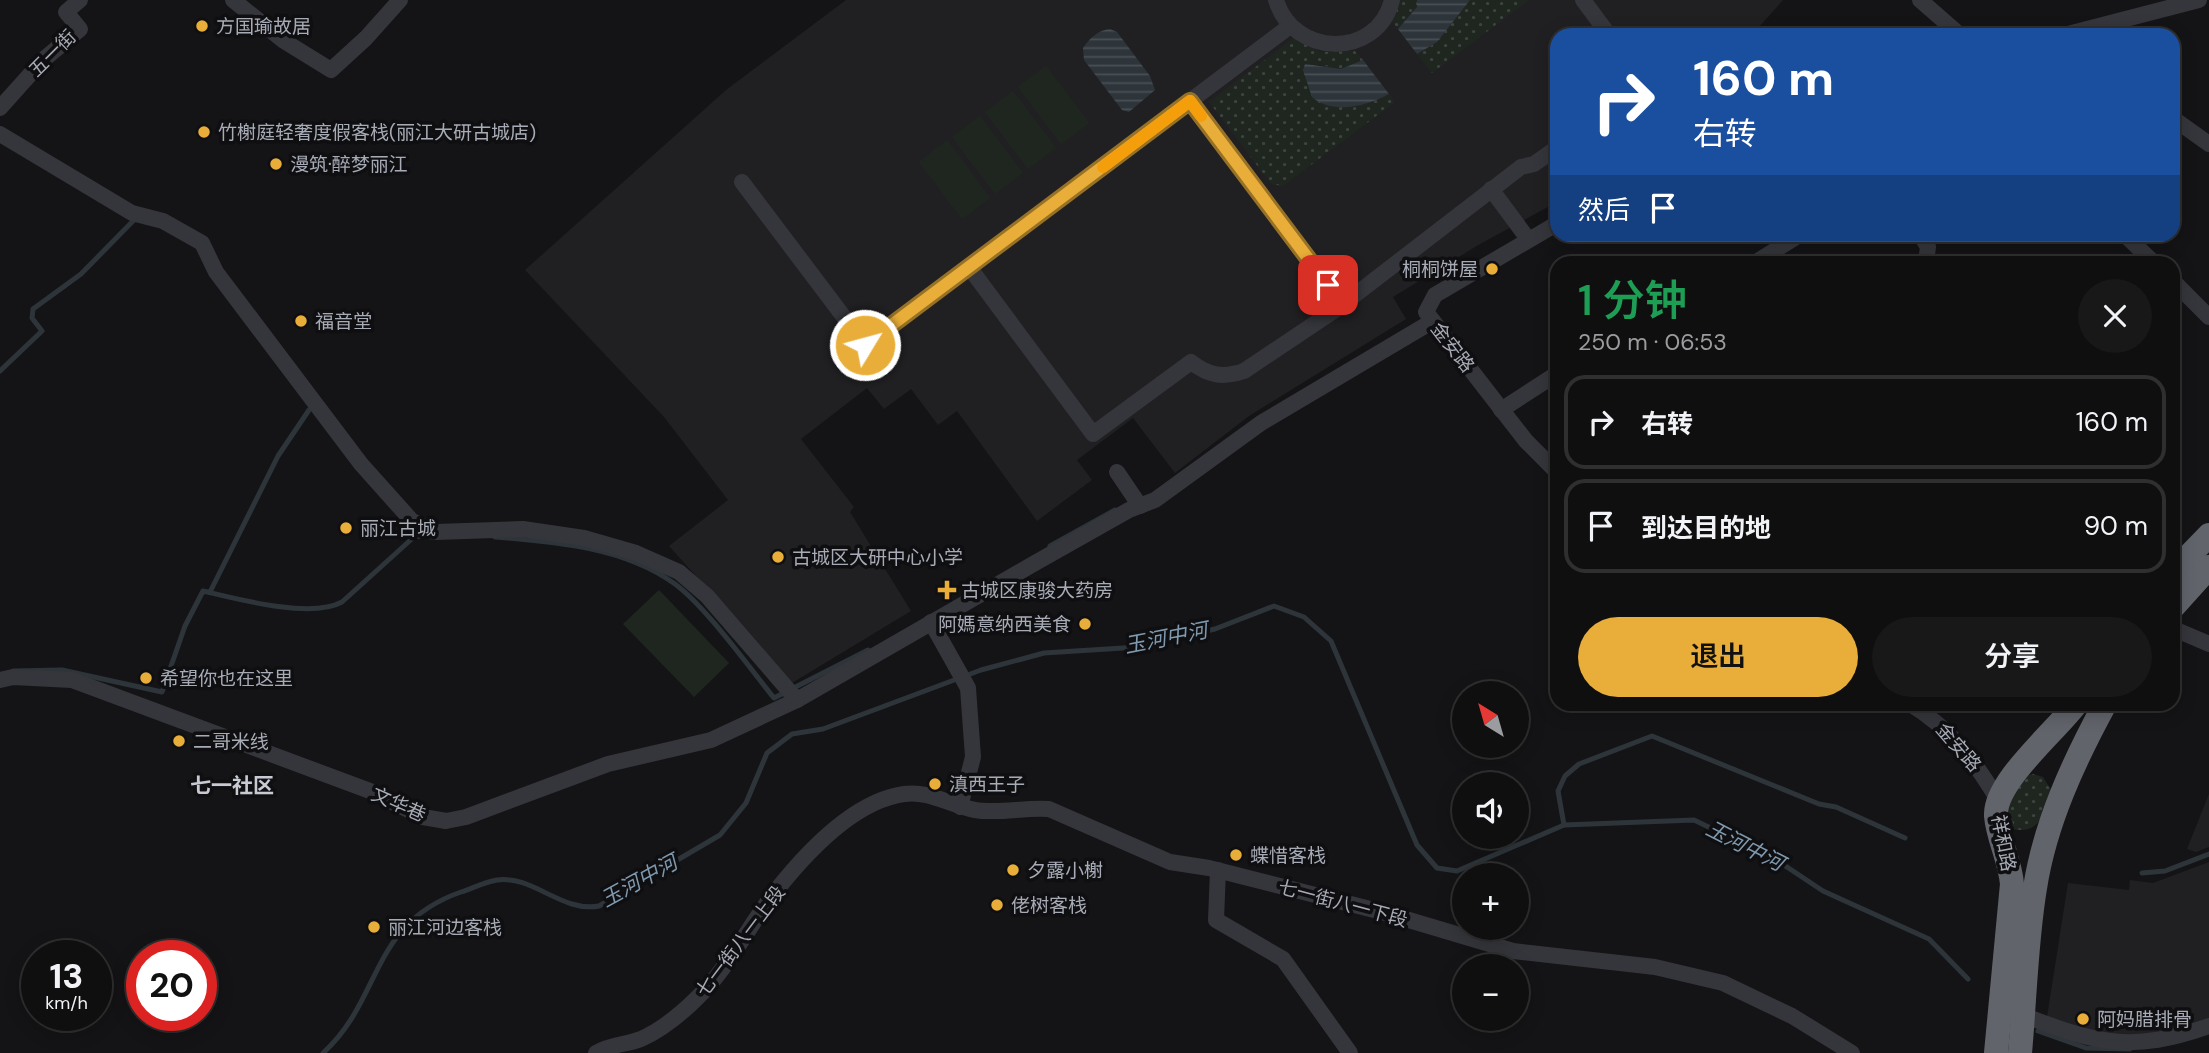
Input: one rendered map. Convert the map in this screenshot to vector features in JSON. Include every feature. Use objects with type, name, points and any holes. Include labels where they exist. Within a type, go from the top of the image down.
[{"type":"highway","points":[[2180,565],[2209,535]]},
{"type":"highway","points":[[2180,599],[2209,567]]},
{"type":"highway","name":"祥和路","points":[[1996,1053],[2012,884],[1996,812],[1998,800],[2008,779],[2070,711]]},
{"type":"highway","name":"祥和路","points":[[2020,1053],[2035,887],[2046,843],[2068,779],[2102,711]]},
{"type":"highway","points":[[2027,759],[2049,765],[2068,779]]},
{"type":"highway","points":[[2004,844],[2023,851],[2046,843]]},
{"type":"street","name":"五一街","points":[[0,108],[43,60],[80,29],[66,12],[79,0]]},
{"type":"street","points":[[233,0],[284,41],[331,70],[366,38],[400,0]]},
{"type":"street","points":[[1276,0],[1290,26],[1300,35],[1325,45],[1352,42],[1376,29],[1392,0]]},
{"type":"street","points":[[1583,0],[1604,28]]},
{"type":"street","points":[[1920,0],[1952,28]]},
{"type":"street","points":[[2091,28],[2199,0]]},
{"type":"street","points":[[742,182],[865,345],[1290,26]]},
{"type":"street","points":[[1190,101],[1342,304]]},
{"type":"street","points":[[2180,124],[2209,144]]},
{"type":"street","points":[[0,134],[132,214],[163,220],[202,243],[216,272],[361,464],[412,521],[436,533],[523,529],[574,536],[625,550],[679,572],[707,596],[797,700]]},
{"type":"street","points":[[969,267],[1093,434],[1191,362],[1217,376],[1227,377],[1244,371],[1342,304],[1491,189],[1550,152]]},
{"type":"street","points":[[1491,189],[1528,239]]},
{"type":"street","name":"金安路","points":[[1550,227],[1435,295],[1426,312],[1502,410],[1550,464]]},
{"type":"street","points":[[1766,256],[1788,242]]},
{"type":"street","points":[[2132,242],[2147,256]]},
{"type":"street","points":[[2180,288],[2209,317]]},
{"type":"street","name":"文华巷","points":[[0,680],[13,677],[72,680],[370,791],[423,817],[446,821],[466,817],[608,764],[711,740],[797,700],[931,622],[1155,500],[1261,423],[1433,321]]},
{"type":"street","points":[[1502,410],[1550,378]]},
{"type":"street","points":[[1117,472],[1140,506]]},
{"type":"street","points":[[931,622],[959,667],[968,688],[973,757],[960,807]]},
{"type":"street","points":[[2180,632],[2209,644]]},
{"type":"street","name":"金安路","points":[[1922,711],[1933,718],[1976,763],[1998,800]]},
{"type":"street","name":"七一街八一下段","points":[[805,859],[851,818],[896,795],[926,794],[978,811],[1028,807],[1049,809],[1146,854],[1170,862],[1218,870],[1382,912],[1513,951],[1693,975],[1764,1001],[1852,1053]]},
{"type":"street","name":"七一街八一上段","points":[[596,1053],[607,1046],[640,1039],[695,1000],[727,963],[775,892],[805,859]]},
{"type":"street","points":[[1218,870],[1216,920],[1283,959],[1350,1053]]},
{"type":"street","points":[[2023,1015],[2088,1041],[2111,1043],[2176,1039],[2209,1026]]},
{"type":"shaded area","points":[[846,0],[1783,0],[1758,28],[1550,28],[1550,206],[1480,244],[1393,297],[1406,319],[1249,416],[1175,473],[1133,418],[1077,460],[1092,480],[1037,521],[957,411],[938,425],[911,389],[884,409],[867,388],[801,439],[854,507],[850,512],[911,611],[792,683],[669,546],[728,500],[664,417],[525,270],[726,90]]},
{"type":"shaded area","points":[[1400,0],[1417,0],[1417,7],[1398,29],[1392,21]]},
{"type":"shaded area","points":[[1417,0],[1470,0],[1437,42],[1417,54],[1398,29],[1417,7]]},
{"type":"shaded area","points":[[1470,0],[1529,0],[1432,73],[1417,54],[1437,42]]},
{"type":"shaded area","points":[[1110,29],[1117,32],[1150,76],[1155,90],[1129,112],[1122,110],[1084,60],[1083,48],[1088,41],[1098,33]]},
{"type":"shaded area","points":[[1294,38],[1320,52],[1355,51],[1363,60],[1341,69],[1315,64],[1305,76],[1316,88],[1350,105],[1364,105],[1389,94],[1395,102],[1283,186],[1271,184],[1209,102]]},
{"type":"shaded area","points":[[1363,60],[1389,94],[1350,107],[1330,106],[1312,97],[1303,70],[1305,64],[1341,69]]},
{"type":"shaded area","points":[[1046,66],[1089,123],[1061,144],[1018,87]]},
{"type":"shaded area","points":[[1013,91],[1056,148],[1028,169],[985,112]]},
{"type":"shaded area","points":[[980,116],[1023,173],[995,194],[952,137]]},
{"type":"shaded area","points":[[947,140],[990,198],[962,219],[919,162]]},
{"type":"shaded area","points":[[659,590],[729,663],[694,697],[623,624]]},
{"type":"shaded area","points":[[2027,775],[2043,777],[2051,790],[2046,806],[2036,825],[2022,830],[2013,829],[2009,825],[2006,803]]},
{"type":"shaded area","points":[[2209,794],[2209,847],[2196,852],[2187,849]]},
{"type":"shaded area","points":[[2209,862],[2209,1022],[2183,1033],[2094,1036],[2047,1017],[2068,883],[2129,890],[2130,880],[2153,883]]},
{"type":"waterway","points":[[0,371],[42,331],[32,318],[33,309],[81,274],[134,220]]},
{"type":"waterway","name":"玉河中河","points":[[210,592],[278,456],[309,410]]},
{"type":"waterway","points":[[1050,546],[1115,510]]},
{"type":"waterway","points":[[13,671],[62,670],[162,692],[185,626],[203,591],[274,606],[312,609],[329,607],[342,602],[415,536],[433,537]]},
{"type":"waterway","points":[[495,537],[589,548],[612,554],[655,572],[675,584],[700,607],[774,698],[868,650]]},
{"type":"waterway","name":"玉河中河","points":[[323,1053],[357,1010],[393,943],[409,923],[431,906],[497,880],[523,883],[573,904],[599,906],[720,835],[746,803],[767,753],[792,734],[823,729],[981,670],[1044,653],[1139,647],[1215,629],[1274,606],[1304,617],[1331,641],[1417,845],[1437,868],[1457,871],[1564,825],[1694,820],[1775,859],[1823,891],[1929,939],[1968,979]]},
{"type":"waterway","points":[[1564,825],[1558,791],[1565,776],[1579,764],[1652,736],[1819,804],[1836,807],[1905,838]]},
{"type":"waterway","points":[[2142,873],[2165,871],[2209,854]]},
{"type":"waterway","name":"玉河中河","points":[[2038,1031],[2086,1048],[2130,1049]]},
{"type":"slow traffic","points":[[1103,167],[1190,101],[1201,116]]},
{"type":"place","name":"方国瑜故居","points":[[202,26]]},
{"type":"place","name":"竹榭庭轻奢度假客栈(丽江大研古城店)","points":[[204,132]]},
{"type":"place","name":"漫筑·醉梦丽江","points":[[276,164]]},
{"type":"place","name":"桐桐饼屋","points":[[1492,269]]},
{"type":"place","name":"福音堂","points":[[301,321]]},
{"type":"place","name":"丽江古城","points":[[346,528]]},
{"type":"place","name":"古城区大研中心小学","points":[[778,557]]},
{"type":"place","name":"古城区康骏大药房","points":[[947,590]]},
{"type":"place","name":"阿媽意纳西美食","points":[[1085,624]]},
{"type":"place","name":"希望你也在这里","points":[[146,678]]},
{"type":"place","name":"二哥米线","points":[[179,741]]},
{"type":"place","name":"滇西王子","points":[[935,784]]},
{"type":"place","name":"蝶惜客栈","points":[[1236,855]]},
{"type":"place","name":"夕露小榭","points":[[1013,870]]},
{"type":"place","name":"佬树客栈","points":[[997,905]]},
{"type":"place","name":"丽江河边客栈","points":[[374,927]]},
{"type":"place","name":"阿妈腊排骨","points":[[2083,1019]]},
{"type":"district","name":"七一社区","points":[[232,786]]},
{"type":"route","points":[[865,345],[1190,101],[1328,285]]}]
